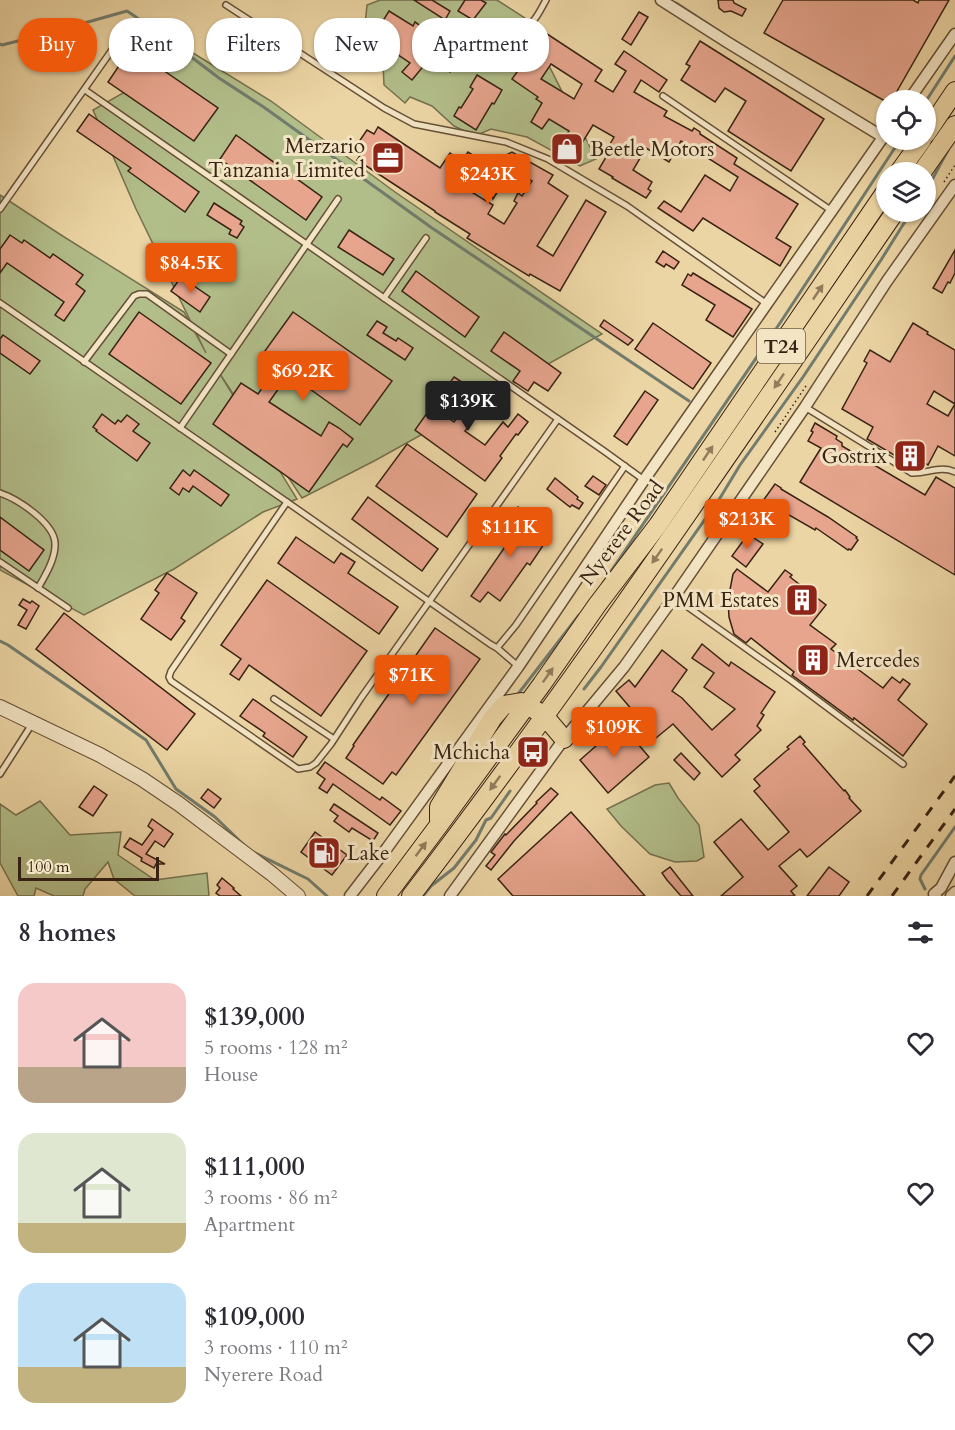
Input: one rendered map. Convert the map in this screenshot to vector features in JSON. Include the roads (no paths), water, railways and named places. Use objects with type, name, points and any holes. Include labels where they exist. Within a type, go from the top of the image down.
[{"type":"highway","points":[[936,119],[955,91]]},
{"type":"highway","points":[[929,162],[955,124]]},
{"type":"highway","name":"Nyerere Road","points":[[386,896],[675,501],[876,206]]},
{"type":"highway","name":"Nyerere Road","points":[[411,896],[544,717],[888,222]]},
{"type":"highway","points":[[526,705],[544,717],[564,739]]},
{"type":"street","points":[[661,0],[727,42],[876,130]]},
{"type":"street","points":[[916,90],[955,34]]},
{"type":"street","points":[[350,896],[518,666],[644,480],[876,148]]},
{"type":"street","points":[[450,896],[564,739],[624,667],[674,597],[805,407],[887,280],[955,185]]},
{"type":"street","points":[[0,706],[100,755],[151,785],[273,874],[298,896]]},
{"type":"street","points":[[934,895],[941,888],[955,862]]},
{"type":"street","points":[[951,896],[955,892]]},
{"type":"lane","points":[[536,18],[546,0]]},
{"type":"lane","points":[[226,4],[384,108],[414,124],[506,142],[548,159],[627,206],[767,304]]},
{"type":"lane","points":[[0,209],[109,55]]},
{"type":"lane","points":[[85,90],[644,480]]},
{"type":"lane","points":[[663,96],[832,211]]},
{"type":"lane","points":[[180,428],[338,199]]},
{"type":"lane","points":[[384,298],[426,238]]},
{"type":"lane","points":[[84,362],[134,296],[139,294],[147,294],[231,354]]},
{"type":"lane","points":[[0,303],[497,648],[518,666]]},
{"type":"lane","points":[[805,407],[912,473],[940,469],[955,472]]},
{"type":"lane","points":[[287,502],[184,651],[169,677],[171,681],[298,769],[310,767],[316,763],[334,739],[558,419]]},
{"type":"lane","points":[[497,648],[516,625],[625,466]]},
{"type":"lane","points":[[0,493],[19,501],[33,512],[48,526],[56,543],[50,567],[38,588]]},
{"type":"lane","points":[[0,562],[68,608]]},
{"type":"lane","points":[[674,597],[903,764]]},
{"type":"lane","points":[[274,699],[334,739]]},
{"type":"lane","points":[[0,774],[33,722]]},
{"type":"waterway","points":[[676,3],[728,37]]},
{"type":"waterway","points":[[0,44],[38,36],[127,11],[432,228],[689,401]]},
{"type":"waterway","points":[[933,90],[955,56]]},
{"type":"waterway","points":[[603,583],[780,323],[893,150]]},
{"type":"waterway","points":[[936,172],[948,150]]},
{"type":"waterway","points":[[584,689],[720,498],[905,222]]},
{"type":"waterway","points":[[518,694],[579,615]]},
{"type":"waterway","points":[[0,641],[146,740],[176,789],[215,817],[244,845]]},
{"type":"waterway","points":[[423,896],[431,886],[454,868],[476,840],[486,820],[491,818],[510,791]]},
{"type":"waterway","points":[[925,889],[920,879],[921,875],[955,827]]},
{"type":"waterway","points":[[251,851],[308,879],[327,896]]},
{"type":"railway","points":[[867,896],[955,776]]},
{"type":"railway","points":[[892,896],[955,809]]},
{"type":"place","name":"Beetle Motors","points":[[567,149]]},
{"type":"place","name":"Merzario Tanzania Limited","points":[[388,158]]},
{"type":"place","name":"Gostrix","points":[[910,456]]},
{"type":"place","name":"PMM Estates","points":[[802,600]]},
{"type":"place","name":"Mercedes","points":[[813,660]]},
{"type":"place","name":"Mchicha","points":[[533,752]]},
{"type":"place","name":"Lake","points":[[324,853]]}]
